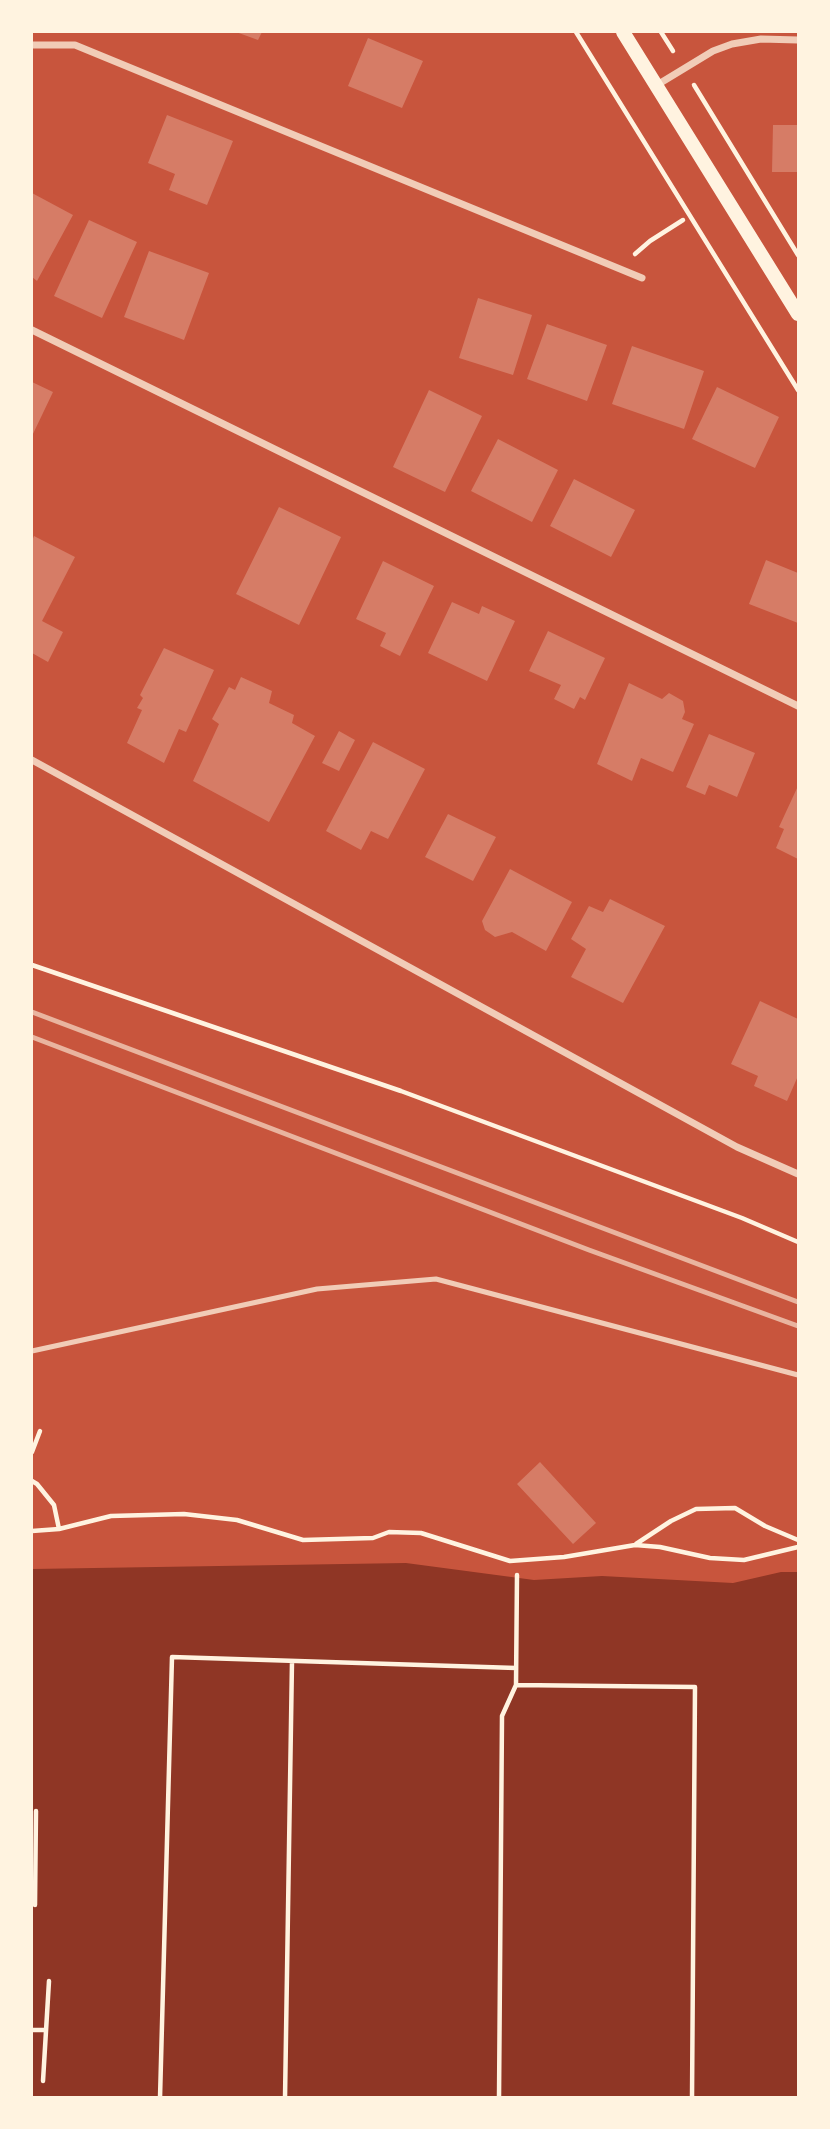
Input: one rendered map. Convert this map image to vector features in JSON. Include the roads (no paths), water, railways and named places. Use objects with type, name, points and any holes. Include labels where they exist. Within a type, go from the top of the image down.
[{"type":"main road","points":[[623,32],[799,314]]},
{"type":"street","points":[[657,85],[713,51],[732,44],[761,39],[799,40]]},
{"type":"street","points":[[32,45],[75,45],[642,278]]},
{"type":"street","points":[[32,330],[799,706]]},
{"type":"street","points":[[32,760],[737,1147],[799,1174]]},
{"type":"lane","points":[[32,1351],[317,1289],[436,1279],[799,1375]]},
{"type":"railway","points":[[32,1012],[798,1302]]},
{"type":"railway","points":[[32,1037],[589,1250],[798,1326]]}]
